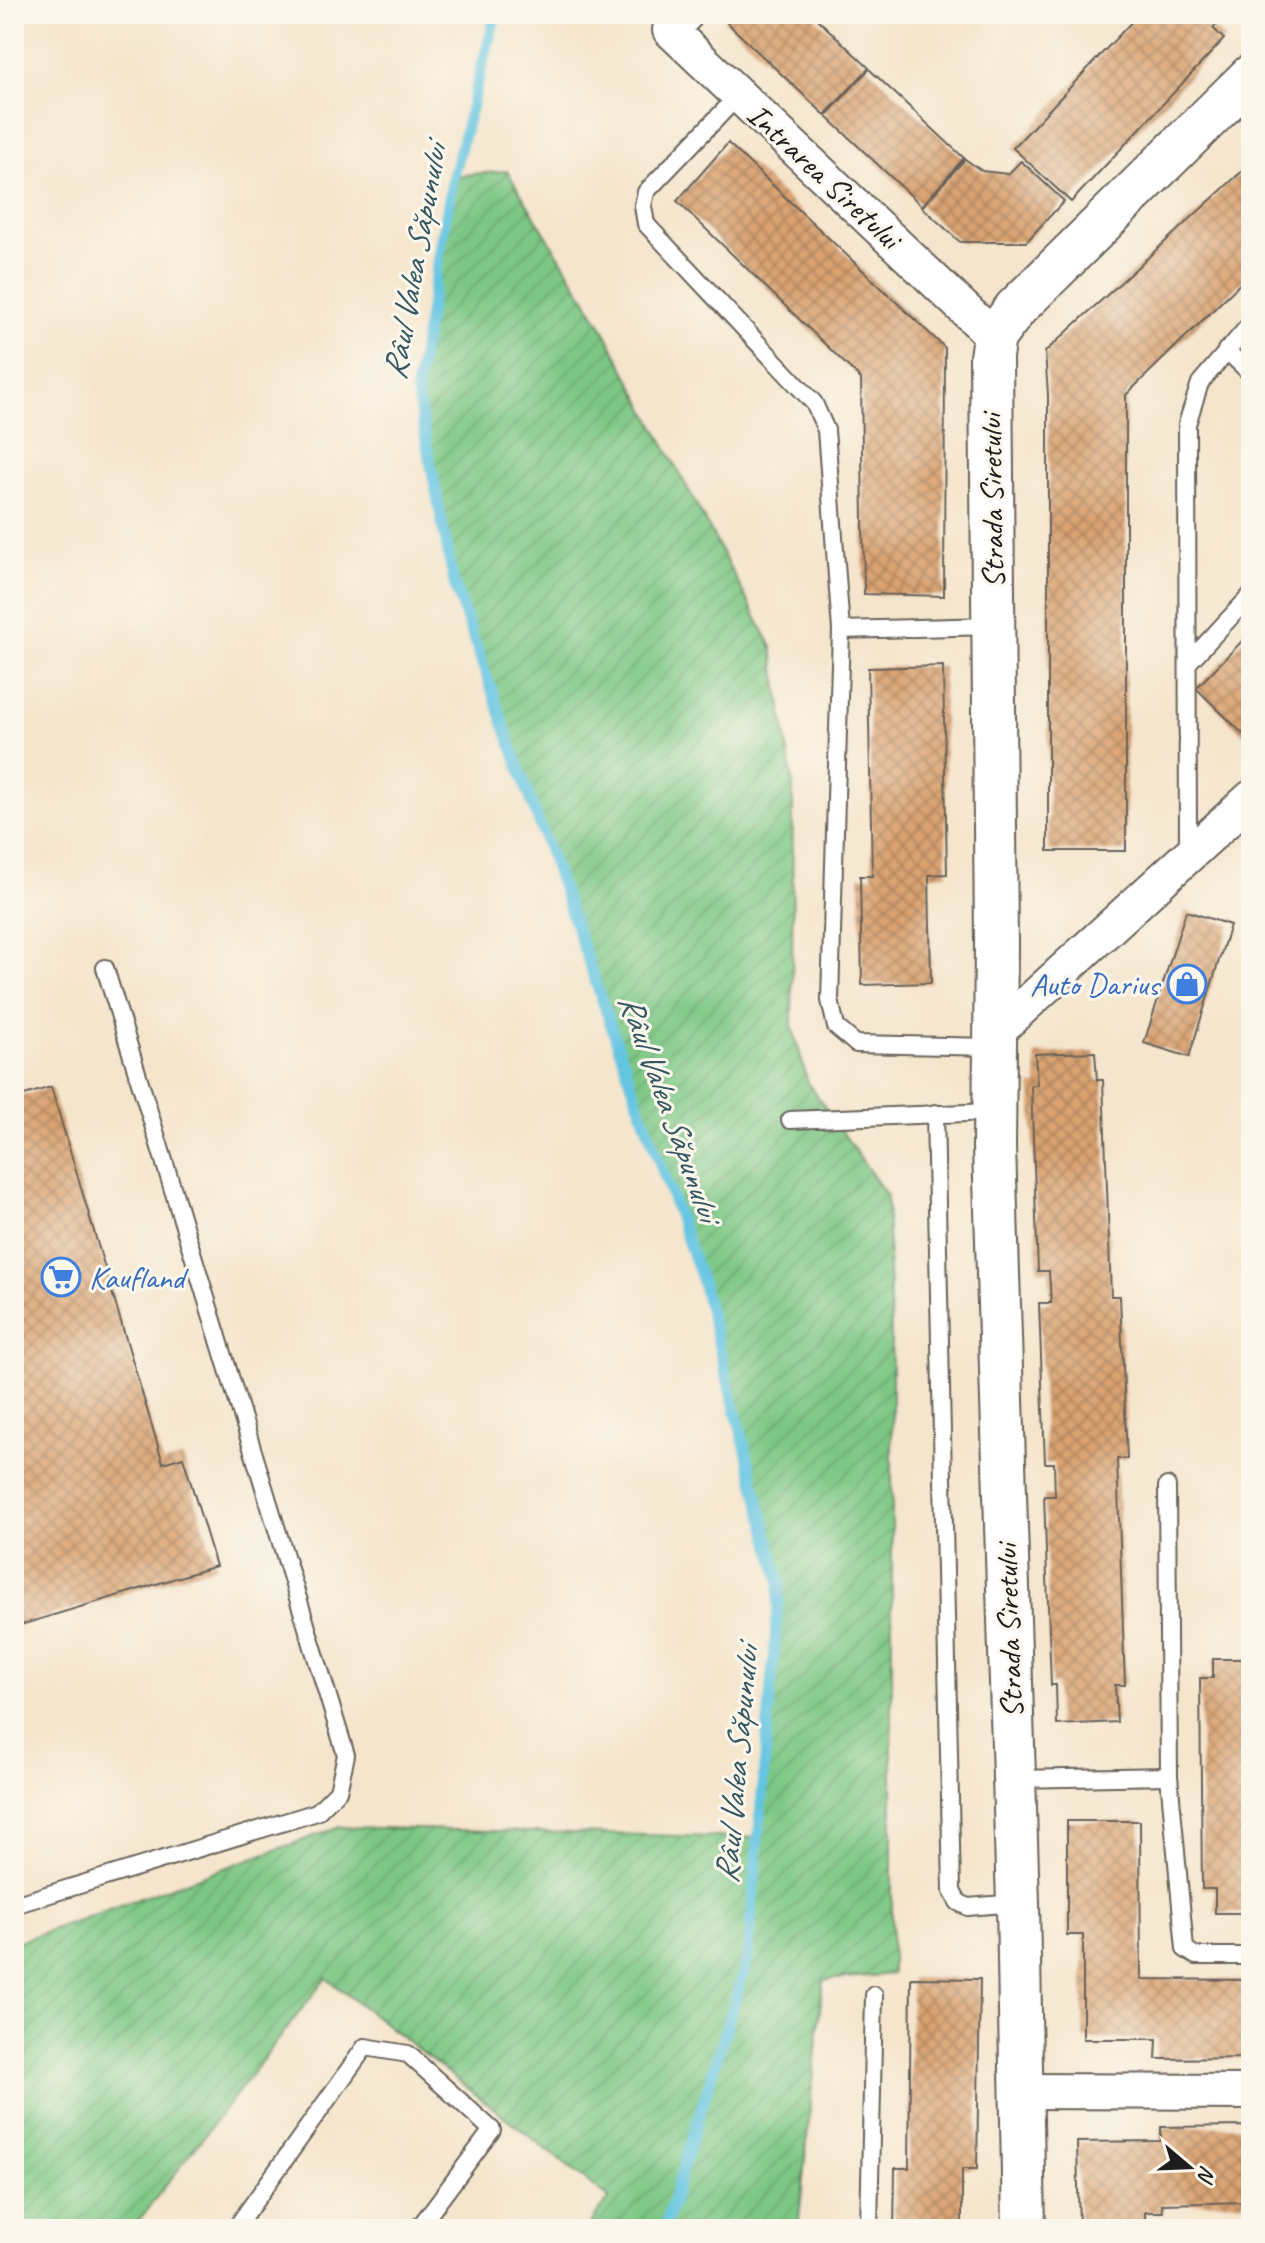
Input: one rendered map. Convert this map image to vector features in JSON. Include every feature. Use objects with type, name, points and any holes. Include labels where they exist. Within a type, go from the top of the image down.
[{"type":"street","name":"Intrarea Siretului","points":[[671,19],[738,96],[994,337]]},
{"type":"street","points":[[994,337],[1016,308],[1251,76]]},
{"type":"street","name":"Strada Siretului","points":[[994,337],[991,373],[994,1112],[1018,1903],[1024,2229]]},
{"type":"street","points":[[995,1040],[1251,798]]},
{"type":"street","points":[[1022,2091],[1251,2092]]},
{"type":"lane","points":[[738,96],[646,192],[643,206],[646,224],[814,403],[826,430],[841,630],[830,1000],[836,1027],[856,1044],[995,1040]]},
{"type":"lane","points":[[1188,856],[1187,424],[1200,383],[1251,323]]},
{"type":"lane","points":[[1226,350],[1251,374]]},
{"type":"lane","points":[[1188,663],[1251,595]]},
{"type":"lane","points":[[841,630],[994,626]]},
{"type":"lane","points":[[14,1905],[317,1812],[338,1791],[346,1755],[105,968]]},
{"type":"lane","points":[[790,1120],[994,1112]]},
{"type":"lane","points":[[935,1113],[952,1891],[958,1902],[968,1907],[1018,1903]]},
{"type":"lane","points":[[1167,1486],[1169,1776],[1185,1949],[1196,1956],[1251,1956]]},
{"type":"lane","points":[[1014,1779],[1169,1776]]},
{"type":"lane","points":[[869,2229],[874,1995]]},
{"type":"lane","points":[[235,2229],[365,2047],[408,2054],[492,2130],[418,2229]]},
{"type":"green space","points":[[507,171],[600,323],[772,647],[793,784],[792,1025],[808,1083],[887,1196],[892,1373],[892,1974],[823,1980],[798,2229],[586,2229],[609,2198],[326,1978],[132,2229],[14,2229],[14,1943],[340,1827],[758,1838],[780,1581],[702,1282],[454,584],[416,389],[453,176]]},
{"type":"building","points":[[729,14],[812,14],[869,68],[825,115],[724,20]]},
{"type":"building","points":[[1139,14],[1226,14],[1213,28],[1224,39],[1071,202],[1013,148]]},
{"type":"building","points":[[869,69],[964,158],[922,206],[826,116]]},
{"type":"building","points":[[728,143],[945,348],[944,596],[864,594],[861,379],[677,201]]},
{"type":"building","points":[[965,159],[982,171],[1008,174],[1021,161],[1064,201],[1026,242],[960,242],[922,207]]},
{"type":"building","points":[[1251,163],[1251,273],[1126,395],[1126,851],[1048,851],[1048,395],[1045,352]]},
{"type":"building","points":[[1251,632],[1251,725],[1243,734],[1196,688]]},
{"type":"building","points":[[943,666],[947,874],[929,875],[931,983],[862,985],[860,876],[872,876],[868,668]]},
{"type":"building","name":"Auto Darius","points":[[1186,911],[1230,925],[1189,1057],[1144,1043]]},
{"type":"building","points":[[1095,1052],[1097,1080],[1103,1080],[1111,1296],[1120,1296],[1127,1459],[1117,1459],[1125,1685],[1115,1685],[1117,1722],[1057,1725],[1056,1685],[1051,1685],[1044,1496],[1055,1496],[1054,1463],[1045,1463],[1039,1303],[1051,1303],[1049,1271],[1038,1271],[1031,1085],[1037,1085],[1035,1054]]},
{"type":"building","name":"Kaufland","points":[[51,1087],[163,1463],[183,1457],[216,1566],[14,1627],[14,1098]]},
{"type":"building","points":[[1213,1659],[1251,1659],[1251,1913],[1215,1913],[1215,1889],[1202,1889],[1200,1678],[1213,1678]]},
{"type":"building","points":[[1067,1821],[1140,1821],[1141,1979],[1251,1980],[1251,2058],[1156,2059],[1157,2039],[1083,2039],[1083,1935],[1067,1935]]},
{"type":"building","points":[[911,1978],[980,1979],[977,2169],[962,2169],[962,2229],[894,2229],[895,2168],[909,2168]]},
{"type":"building","points":[[1251,2126],[1251,2202],[1162,2204],[1163,2212],[1145,2212],[1145,2229],[1079,2229],[1077,2142],[1161,2141],[1161,2127]]},
{"type":"waterway","name":"Râul Valea Săpunului","points":[[496,14],[453,176],[416,389],[454,584],[702,1282],[780,1581],[748,1958],[664,2229]]},
{"type":"place","name":"Auto Darius","points":[[1187,984]]},
{"type":"place","name":"Kaufland","points":[[61,1277]]}]
